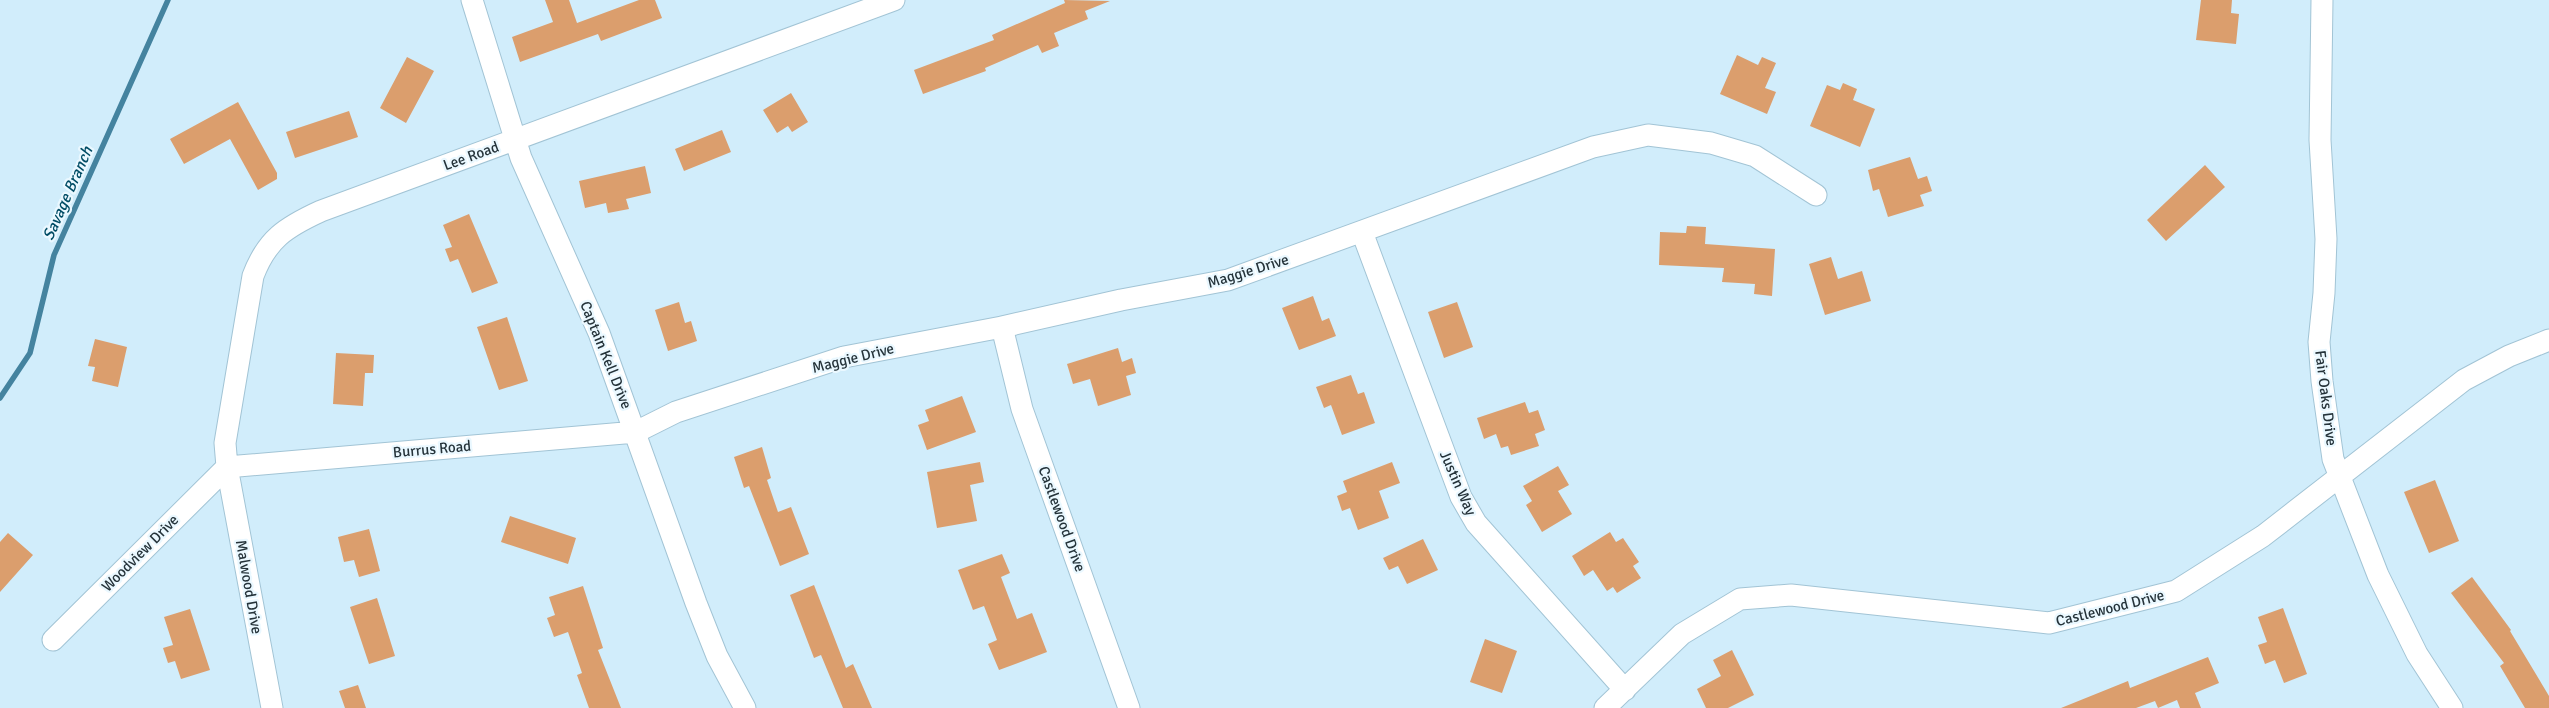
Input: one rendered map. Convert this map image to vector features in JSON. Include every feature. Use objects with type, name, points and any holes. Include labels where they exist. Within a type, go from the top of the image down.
[{"type":"street","name":"Captain Kell Drive","points":[[472,0],[515,140],[599,333],[696,603],[717,656],[744,708]]},
{"type":"street","name":"Lee Road","points":[[227,467],[226,444],[230,409],[253,276],[260,256],[279,234],[293,224],[321,210],[894,0]]},
{"type":"street","name":"Fair Oaks Drive","points":[[2322,0],[2320,140],[2326,239],[2324,293],[2319,342],[2322,381],[2333,459],[2382,584],[2417,654],[2452,708]]},
{"type":"street","name":"Maggie Drive","points":[[636,432],[676,412],[844,357],[1002,327],[1121,300],[1228,280],[1593,147],[1648,136],[1711,144],[1756,156],[1816,195]]},
{"type":"street","name":"Justin Way","points":[[1362,232],[1461,498],[1476,523],[1625,690]]},
{"type":"street","name":"Castlewood Drive","points":[[1002,327],[1022,409],[1129,708]]},
{"type":"street","name":"Castlewood Drive","points":[[1604,708],[1682,634],[1740,599],[1792,595],[2050,623],[2150,599],[2190,584],[2262,536],[2341,477],[2464,380],[2509,356],[2549,340]]},
{"type":"street","name":"Burrus Road","points":[[227,467],[636,432]]},
{"type":"street","name":"Woodview Drive","points":[[53,640],[227,467]]},
{"type":"street","name":"Malwood Drive","points":[[227,467],[272,708]]},
{"type":"building","points":[[545,0],[569,0],[577,23],[639,0],[655,0],[662,18],[601,41],[598,34],[520,62],[512,37],[553,22]]},
{"type":"building","points":[[1064,0],[1110,1],[1085,11],[1088,19],[1054,33],[1059,46],[1042,53],[1038,45],[985,68],[986,71],[923,94],[914,70],[994,40],[992,35],[1065,3]]},
{"type":"building","points":[[2201,0],[2232,0],[2231,13],[2239,14],[2236,44],[2196,40]]},
{"type":"building","points":[[1737,55],[1758,65],[1762,57],[1776,63],[1765,88],[1776,92],[1767,114],[1720,94]]},
{"type":"building","points":[[407,57],[434,71],[406,123],[380,108]]},
{"type":"building","points":[[1843,83],[1857,89],[1853,100],[1875,109],[1860,147],[1810,126],[1827,85],[1840,90]]},
{"type":"building","points":[[791,93],[808,122],[792,132],[788,126],[777,133],[763,110]]},
{"type":"building","points":[[238,102],[277,173],[277,179],[258,190],[230,139],[184,164],[170,139]]},
{"type":"building","points":[[349,111],[358,137],[295,158],[286,132]]},
{"type":"building","points":[[722,130],[731,152],[684,171],[675,149]]},
{"type":"building","points":[[1910,157],[1918,179],[1927,176],[1932,191],[1920,195],[1924,206],[1888,217],[1879,189],[1873,191],[1868,170]]},
{"type":"building","points":[[2205,165],[2225,187],[2166,241],[2147,220]]},
{"type":"building","points":[[645,166],[651,193],[626,199],[629,209],[608,213],[606,203],[585,208],[579,181]]},
{"type":"building","points":[[469,214],[498,283],[472,293],[458,259],[450,262],[445,249],[452,247],[443,225]]},
{"type":"building","points":[[1687,226],[1706,227],[1705,244],[1775,249],[1772,296],[1754,294],[1755,284],[1722,282],[1724,268],[1659,265],[1660,232],[1686,233]]},
{"type":"building","points":[[1831,257],[1838,279],[1862,271],[1871,301],[1825,315],[1809,264]]},
{"type":"building","points":[[1313,296],[1322,321],[1329,318],[1336,336],[1299,350],[1282,308]]},
{"type":"building","points":[[679,302],[685,323],[691,321],[697,341],[668,351],[655,310]]},
{"type":"building","points":[[1457,302],[1473,347],[1444,358],[1428,312]]},
{"type":"building","points":[[507,317],[528,381],[499,390],[477,327]]},
{"type":"building","points":[[95,339],[127,347],[118,387],[92,381],[95,367],[88,366]]},
{"type":"building","points":[[1118,348],[1122,362],[1132,358],[1136,373],[1126,376],[1131,395],[1098,406],[1090,379],[1073,384],[1067,364]]},
{"type":"building","points":[[336,353],[374,355],[373,373],[365,373],[363,406],[333,404]]},
{"type":"building","points":[[1351,375],[1358,394],[1364,392],[1375,423],[1342,435],[1331,405],[1324,408],[1316,387]]},
{"type":"building","points":[[962,396],[976,432],[927,450],[918,425],[929,421],[925,410]]},
{"type":"building","points":[[1525,402],[1529,413],[1538,410],[1545,430],[1535,434],[1539,446],[1511,455],[1508,446],[1501,448],[1496,434],[1484,439],[1477,418]]},
{"type":"building","points":[[762,447],[771,478],[767,480],[778,512],[791,507],[809,554],[780,566],[749,486],[744,488],[734,457]]},
{"type":"building","points":[[980,462],[984,482],[970,485],[977,521],[937,528],[927,472]]},
{"type":"building","points":[[1392,462],[1400,483],[1379,491],[1389,518],[1358,530],[1350,508],[1342,511],[1337,496],[1347,492],[1343,481]]},
{"type":"building","points":[[1558,466],[1569,485],[1558,491],[1572,514],[1542,532],[1526,505],[1532,501],[1523,486]]},
{"type":"building","points":[[2435,480],[2459,541],[2429,553],[2404,492]]},
{"type":"building","points":[[510,516],[576,538],[568,564],[501,542]]},
{"type":"building","points":[[369,529],[380,571],[359,577],[354,560],[344,562],[338,537]]},
{"type":"building","points":[[1610,532],[1616,542],[1623,538],[1639,562],[1633,566],[1641,578],[1617,593],[1613,587],[1607,591],[1593,570],[1584,576],[1572,556]]},
{"type":"building","points":[[8,533],[33,555],[0,592],[0,542]]},
{"type":"building","points":[[1423,539],[1438,570],[1407,584],[1398,566],[1389,570],[1383,558]]},
{"type":"building","points":[[1002,554],[1010,573],[1001,577],[1017,619],[1032,613],[1047,652],[999,670],[988,644],[997,640],[984,606],[973,610],[958,570]]},
{"type":"building","points":[[2472,577],[2511,630],[2549,696],[2549,708],[2525,708],[2500,666],[2504,663],[2451,593]]},
{"type":"building","points":[[814,585],[846,668],[853,664],[872,708],[843,708],[821,655],[814,658],[790,595]]},
{"type":"building","points":[[583,586],[603,648],[598,650],[621,708],[589,708],[577,675],[582,673],[568,632],[554,637],[547,618],[555,615],[549,597]]},
{"type":"building","points":[[377,598],[395,656],[369,664],[350,607]]},
{"type":"building","points":[[2283,608],[2307,674],[2284,683],[2275,660],[2265,664],[2258,645],[2267,642],[2258,617]]},
{"type":"building","points":[[190,609],[210,670],[181,679],[175,661],[168,663],[163,648],[173,645],[164,617]]},
{"type":"building","points":[[1485,639],[1517,651],[1502,693],[1470,682]]},
{"type":"building","points":[[1732,650],[1754,695],[1728,708],[1706,708],[1697,689],[1721,676],[1713,660]]},
{"type":"building","points":[[2208,657],[2219,683],[2195,693],[2201,708],[2180,708],[2177,700],[2158,708],[2155,701],[2136,708],[2061,708],[2128,681],[2130,688]]},
{"type":"building","points":[[358,685],[366,708],[345,708],[339,691]]},
{"type":"waterway","name":"Savage Branch","points":[[0,398],[30,353],[54,255],[168,0]]}]
